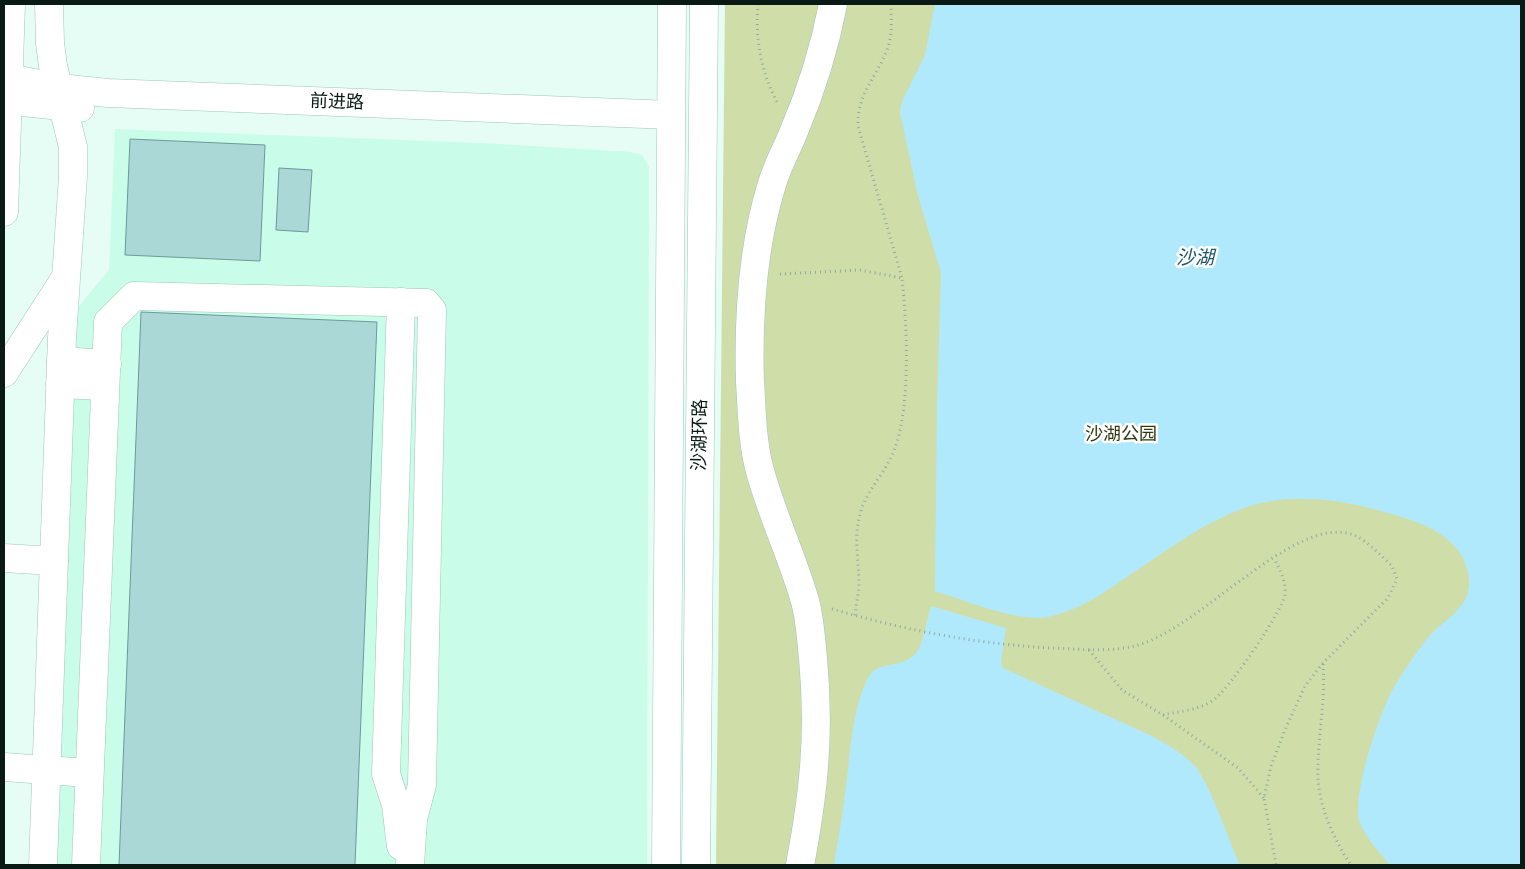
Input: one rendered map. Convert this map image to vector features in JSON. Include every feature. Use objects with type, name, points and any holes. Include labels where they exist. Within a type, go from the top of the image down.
[{"type":"street","points":[[4,212],[6,89],[11,4]]},
{"type":"street","points":[[43,865],[61,372],[73,176],[72,147],[50,43],[49,4]]},
{"type":"street","name":"沙湖环路","points":[[666,865],[672,4]]},
{"type":"street","name":"沙湖环路","points":[[696,865],[704,4]]},
{"type":"street","points":[[800,865],[812,797],[816,755],[816,689],[806,601],[770,505],[759,468],[752,418],[750,380],[753,277],[767,202],[778,167],[794,130],[818,61],[834,4]]},
{"type":"street","name":"前进路","points":[[6,89],[154,113],[671,124]]},
{"type":"street","points":[[4,374],[66,277]]},
{"type":"street","points":[[86,865],[108,322],[134,296],[426,303],[432,310],[422,785],[413,819],[410,865]]},
{"type":"street","points":[[401,302],[386,774],[396,805],[401,846],[406,865]]},
{"type":"street","points":[[61,372],[106,375]]},
{"type":"street","points":[[4,558],[54,561]]},
{"type":"street","points":[[4,767],[89,773]]},
{"type":"path","points":[[758,4],[758,53],[777,103],[794,130]]},
{"type":"path","points":[[855,616],[859,586],[856,535],[859,517],[865,498],[887,466],[900,431],[906,372],[906,318],[902,278],[858,126],[860,102],[887,50],[890,38],[891,4]]},
{"type":"path","points":[[753,277],[836,270],[877,272],[902,278]]},
{"type":"path","points":[[806,601],[901,628],[1008,645],[1113,650],[1147,643],[1173,629],[1274,558],[1311,537],[1344,533],[1362,540],[1392,566],[1396,572],[1396,584],[1388,598],[1323,664],[1305,686],[1296,703],[1271,766],[1264,798],[1276,865]]},
{"type":"path","points":[[1163,715],[1194,709],[1218,697],[1267,629],[1285,596],[1284,577],[1274,558]]},
{"type":"path","points":[[1088,650],[1122,690],[1163,715],[1238,768],[1264,798]]},
{"type":"path","points":[[1323,664],[1325,690],[1318,775],[1320,793],[1342,852],[1351,865]]},
{"type":"shaded area","points":[[115,129],[481,143],[631,152],[642,155],[649,167],[647,865],[45,865],[73,313],[109,270]]},
{"type":"green space","name":"沙湖公园","points":[[725,4],[1521,4],[1521,865],[716,865]]},
{"type":"water","name":"沙湖","points":[[935,4],[1521,4],[1521,865],[1390,865],[1369,840],[1360,823],[1358,811],[1359,795],[1363,776],[1374,735],[1387,701],[1414,657],[1433,633],[1459,608],[1467,594],[1469,585],[1468,573],[1460,553],[1446,538],[1427,527],[1396,515],[1354,505],[1333,501],[1289,499],[1268,502],[1233,512],[1179,542],[1087,603],[1048,617],[1023,617],[1008,614],[935,591],[937,405],[941,273],[917,192],[900,112],[902,101],[925,55]]},
{"type":"water","points":[[931,606],[1006,628],[1001,662],[1003,668],[1154,737],[1188,759],[1205,783],[1240,865],[834,865],[853,729],[864,686],[875,670],[902,662],[915,654],[922,641]]},
{"type":"building","points":[[130,139],[265,145],[260,261],[125,255]]},
{"type":"building","points":[[279,168],[312,170],[308,232],[276,230]]},
{"type":"building","points":[[141,312],[377,322],[355,865],[119,865]]}]
